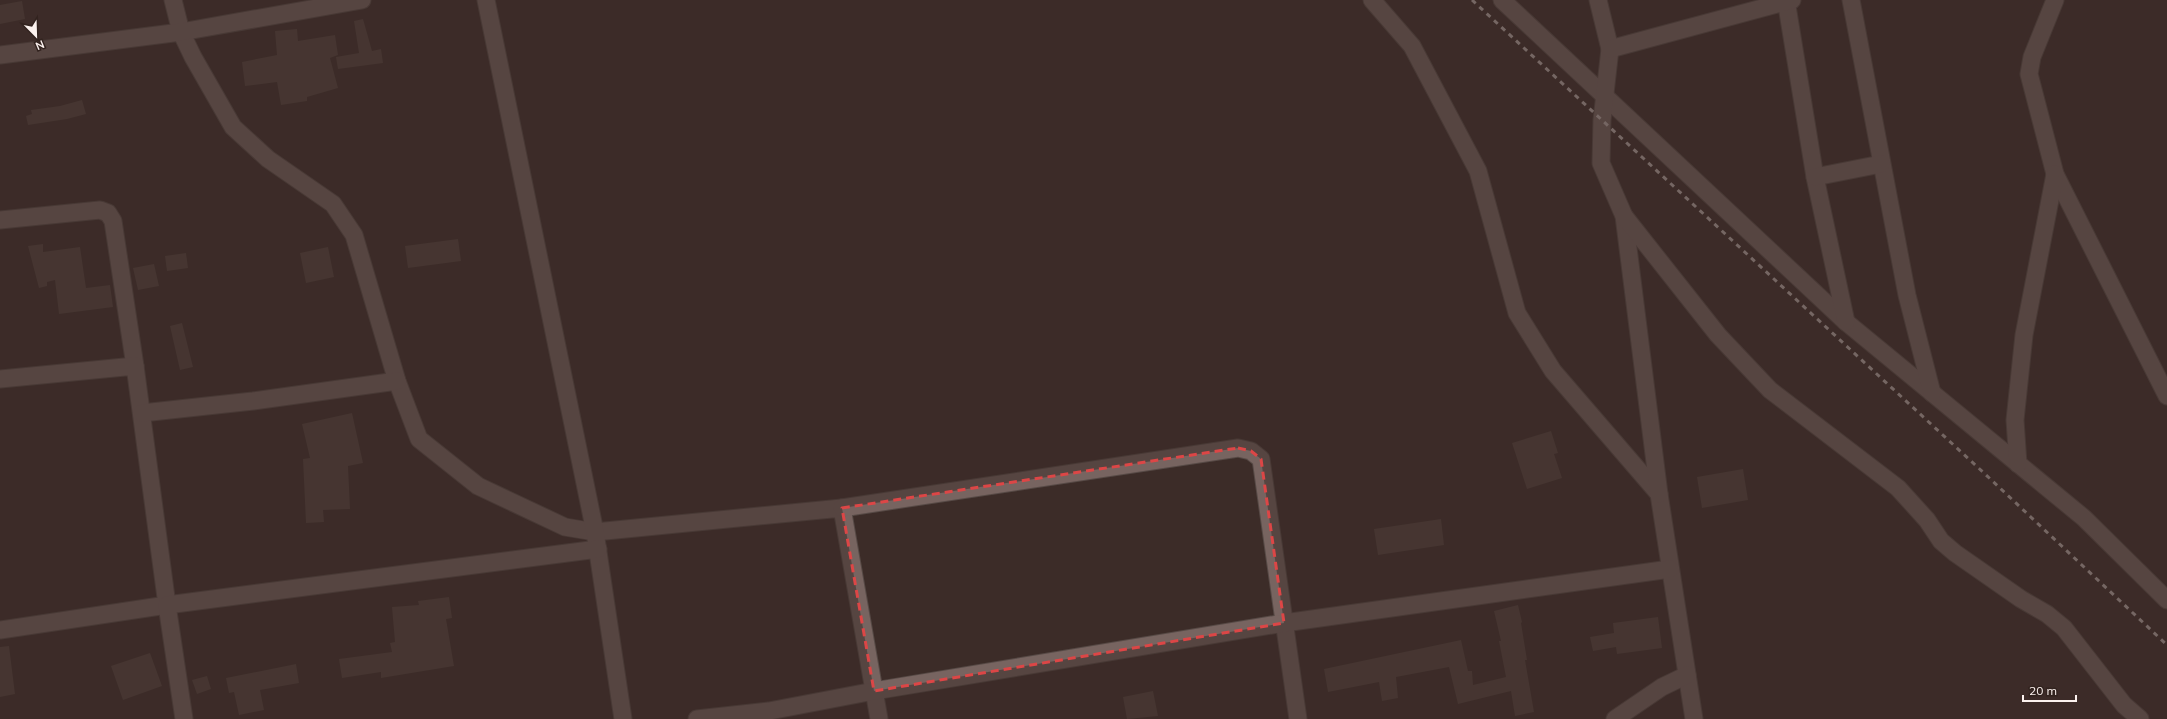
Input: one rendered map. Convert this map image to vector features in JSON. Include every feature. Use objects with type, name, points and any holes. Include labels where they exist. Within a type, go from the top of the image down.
[{"type":"street","points":[[173,0],[181,32],[193,57],[233,127],[268,159],[333,204],[354,236],[397,381],[419,439],[478,486],[565,527],[595,532],[842,508],[1238,448],[1252,451],[1261,460],[1298,719]]},
{"type":"street","points":[[0,55],[181,32],[362,0]]},
{"type":"street","points":[[486,0],[595,532],[623,719]]},
{"type":"street","points":[[1372,0],[1412,46],[1478,171],[1517,313],[1553,371],[1659,494]]},
{"type":"street","points":[[1502,0],[1846,322],[2084,518],[2167,600]]},
{"type":"street","points":[[1598,0],[1610,49],[1604,94],[1601,163],[1624,216],[1718,335],[1770,390],[1898,488],[1927,520],[1941,541],[1955,553],[2021,599],[2047,614],[2064,628],[2124,705],[2140,719]]},
{"type":"street","points":[[1610,49],[1788,0],[1815,177],[1846,322]]},
{"type":"street","points":[[1851,0],[1907,295],[1932,394]]},
{"type":"street","points":[[2055,0],[2032,57],[2029,74],[2055,174],[2167,396]]},
{"type":"street","points":[[1815,177],[1881,164]]},
{"type":"street","points":[[2018,464],[2015,420],[2024,335],[2055,174]]},
{"type":"street","points":[[0,220],[100,210],[108,213],[112,221],[142,413],[167,605],[184,719]]},
{"type":"street","points":[[1624,216],[1659,494],[1694,719]]},
{"type":"street","points":[[0,379],[135,366]]},
{"type":"street","points":[[142,413],[253,401],[397,381]]},
{"type":"street","points":[[842,508],[879,719]]},
{"type":"street","points":[[0,630],[167,605],[598,549]]},
{"type":"street","points":[[697,719],[769,711],[874,691],[1284,623],[1670,569]]},
{"type":"street","points":[[1615,719],[1662,687],[1687,675]]},
{"type":"highlighted area","points":[[1238,448],[1251,451],[1261,459],[1284,623],[874,691],[842,508]]},
{"type":"building","points":[[22,1],[25,19],[0,24],[0,5]]},
{"type":"building","points":[[363,19],[372,51],[381,49],[383,63],[338,69],[336,57],[359,53],[354,21]]},
{"type":"building","points":[[297,29],[298,41],[335,35],[338,55],[330,58],[338,88],[307,97],[307,101],[281,105],[277,82],[245,86],[242,62],[277,55],[275,31]]},
{"type":"building","points":[[82,100],[86,114],[67,119],[28,125],[26,116],[32,114],[31,110],[60,106]]},
{"type":"building","points":[[458,239],[461,261],[408,268],[405,246]]},
{"type":"building","points":[[43,244],[43,252],[80,247],[86,288],[110,285],[113,307],[59,314],[55,280],[47,282],[47,286],[39,288],[28,246]]},
{"type":"building","points":[[328,247],[334,277],[306,283],[300,253]]},
{"type":"building","points":[[186,253],[188,268],[167,271],[165,256]]},
{"type":"building","points":[[154,264],[159,286],[138,290],[133,268]]},
{"type":"building","points":[[182,323],[193,367],[180,370],[170,326]]},
{"type":"building","points":[[352,413],[363,463],[348,466],[350,509],[323,510],[324,522],[306,523],[303,459],[310,458],[302,424]]},
{"type":"building","points":[[1551,431],[1558,453],[1554,454],[1562,478],[1527,489],[1512,443]]},
{"type":"building","points":[[1743,469],[1748,500],[1702,508],[1697,477]]},
{"type":"building","points":[[1441,519],[1444,545],[1378,555],[1374,529]]},
{"type":"building","points":[[449,597],[452,618],[446,619],[454,666],[381,678],[381,672],[342,678],[339,659],[392,652],[390,643],[395,642],[392,607],[419,605],[418,601]]},
{"type":"building","points":[[1518,605],[1522,622],[1527,660],[1525,660],[1534,712],[1515,716],[1511,691],[1458,704],[1449,667],[1396,677],[1398,698],[1382,701],[1379,682],[1328,692],[1324,669],[1461,640],[1468,671],[1472,671],[1473,685],[1506,677],[1499,641],[1501,641],[1494,611]]},
{"type":"building","points":[[1658,617],[1662,648],[1617,654],[1616,647],[1593,651],[1590,637],[1614,633],[1613,623]]},
{"type":"building","points":[[9,646],[15,694],[0,697],[0,647]]},
{"type":"building","points":[[150,653],[162,686],[123,700],[111,666]]},
{"type":"building","points":[[296,664],[299,683],[260,690],[264,710],[239,715],[234,692],[229,693],[226,678]]},
{"type":"building","points":[[207,676],[211,689],[197,694],[192,680]]},
{"type":"building","points":[[1153,691],[1158,716],[1127,719],[1123,697]]},
{"type":"railway","points":[[1472,0],[1985,474],[2167,645]]}]
